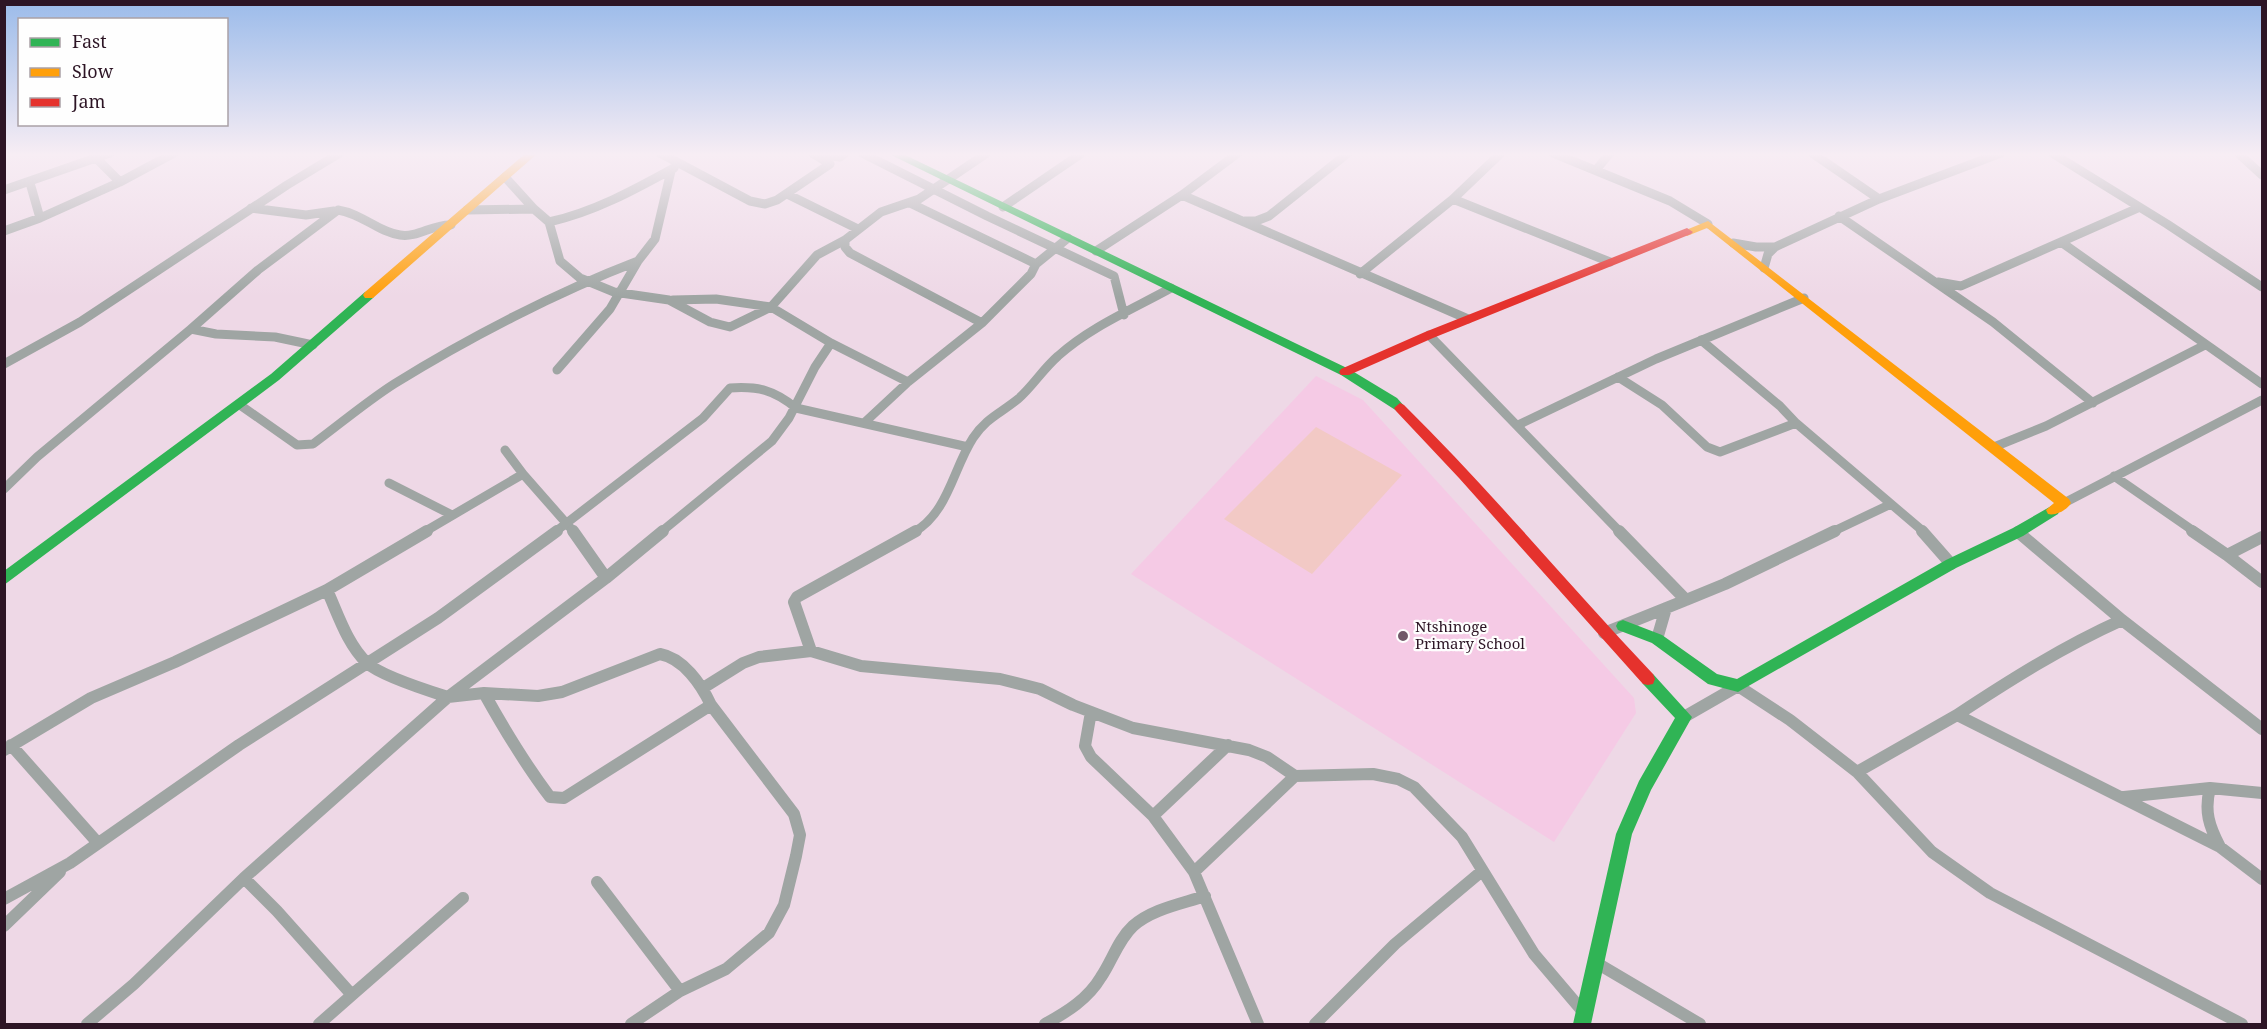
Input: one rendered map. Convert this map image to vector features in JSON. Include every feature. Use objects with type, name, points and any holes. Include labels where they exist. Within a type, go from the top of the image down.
[{"type":"street","points":[[35,201],[40,218]]},
{"type":"street","points":[[4,231],[78,201]]},
{"type":"street","points":[[4,364],[74,326],[263,201]]},
{"type":"street","points":[[4,579],[240,405],[313,345],[477,201]]},
{"type":"street","points":[[527,201],[549,222],[560,261],[586,281],[620,294],[670,300],[716,299],[771,307],[831,343],[908,382]]},
{"type":"street","points":[[549,222],[572,217],[609,201]]},
{"type":"street","points":[[557,370],[620,294],[638,261],[655,239],[664,201]]},
{"type":"street","points":[[750,201],[765,204],[772,201]]},
{"type":"street","points":[[802,201],[856,228]]},
{"type":"street","points":[[670,300],[724,327],[730,327],[777,303],[817,255],[845,240],[856,228],[881,212],[913,201]]},
{"type":"street","points":[[959,201],[1114,276],[1117,281],[1120,309],[1124,315]]},
{"type":"street","points":[[991,201],[1345,372],[1393,401],[1443,450],[1604,633],[1684,717]]},
{"type":"street","points":[[1003,207],[1012,201]]},
{"type":"street","points":[[1096,251],[1173,201]]},
{"type":"street","points":[[1196,201],[1468,319]]},
{"type":"street","points":[[1241,221],[1256,221],[1269,216],[1288,201]]},
{"type":"street","points":[[1360,274],[1450,201]]},
{"type":"street","points":[[1458,201],[1610,262]]},
{"type":"street","points":[[1670,201],[1708,224],[1733,243],[2064,503]]},
{"type":"street","points":[[1764,268],[1768,254],[1775,247],[1874,201]]},
{"type":"street","points":[[2127,201],[2167,224],[2262,287]]},
{"type":"street","points":[[910,203],[1036,264]]},
{"type":"street","points":[[251,208],[306,215],[338,210],[361,214],[396,234],[413,234],[436,224],[451,225]]},
{"type":"street","points":[[1919,273],[1945,285],[1960,286],[2138,208]]},
{"type":"street","points":[[467,210],[534,209]]},
{"type":"street","points":[[4,489],[37,457],[258,270],[338,210]]},
{"type":"street","points":[[1839,216],[1993,322],[2093,403]]},
{"type":"street","points":[[1345,372],[1468,319],[1708,224]]},
{"type":"street","points":[[864,423],[908,382],[982,323],[1026,279],[1036,264],[1068,238]]},
{"type":"street","points":[[845,240],[845,246],[850,253],[982,323]]},
{"type":"street","points":[[2061,242],[2262,384]]},
{"type":"street","points":[[1733,243],[1756,248],[1775,247]]},
{"type":"street","points":[[240,405],[297,445],[313,444],[393,385],[466,343],[586,281],[638,261]]},
{"type":"street","points":[[811,651],[794,602],[797,597],[927,525],[943,501],[968,447],[981,426],[993,415],[1017,400],[1058,356],[1085,335],[1171,288]]},
{"type":"street","points":[[1518,425],[1701,340],[1804,298]]},
{"type":"street","points":[[191,329],[216,334],[275,337],[313,345]]},
{"type":"street","points":[[1429,335],[1686,600]]},
{"type":"street","points":[[1701,340],[1928,536],[1951,564]]},
{"type":"street","points":[[87,1024],[134,984],[244,878],[448,697],[606,578],[772,441],[785,428],[813,368],[831,343]]},
{"type":"street","points":[[1994,447],[2046,426],[2205,345]]},
{"type":"street","points":[[1618,377],[1662,405],[1707,447],[1720,452],[1796,423]]},
{"type":"street","points":[[4,899],[70,862],[239,745],[438,618],[567,523],[703,418],[730,388],[761,385],[786,399],[796,408],[968,447]]},
{"type":"street","points":[[1583,1019],[1624,834],[1645,786],[1684,717],[1951,564],[2018,532],[2064,503],[2262,400]]},
{"type":"street","points":[[505,450],[523,474],[567,523],[606,578]]},
{"type":"street","points":[[97,842],[8,747],[91,698],[175,662],[327,590],[523,474]]},
{"type":"street","points":[[2114,476],[2262,582]]},
{"type":"street","points":[[389,483],[452,515]]},
{"type":"street","points":[[1604,633],[1725,584],[1891,504]]},
{"type":"street","points":[[2018,532],[2122,620],[2262,729]]},
{"type":"street","points":[[2227,555],[2262,537]]},
{"type":"street","points":[[327,590],[350,640],[368,664],[413,686],[448,697],[484,693],[530,696],[562,692],[660,654],[673,656],[703,688],[711,705],[794,814],[800,835],[784,905],[769,933],[726,969],[680,991],[631,1024]]},
{"type":"street","points":[[1657,639],[1666,608]]},
{"type":"street","points":[[1857,772],[1957,715],[2012,679],[2093,633],[2122,620]]},
{"type":"street","points":[[1623,626],[1657,639],[1713,679],[1738,686],[1790,720],[1857,772],[1932,852],[1958,873],[1990,893],[2242,1024]]},
{"type":"street","points":[[703,688],[743,663],[759,657],[811,651],[861,666],[1000,679],[1040,689],[1133,729],[1199,742],[1228,745],[1267,757],[1295,776],[1373,774],[1414,787],[1462,837],[1534,954],[1583,1019]]},
{"type":"street","points":[[484,693],[505,732],[534,776],[550,797],[557,799],[564,798],[711,705]]},
{"type":"street","points":[[1091,712],[1084,746],[1091,757],[1153,816],[1194,872],[1258,1024]]},
{"type":"street","points":[[1957,715],[2220,847],[2262,879]]},
{"type":"street","points":[[1153,816],[1228,745]]},
{"type":"street","points":[[1194,872],[1295,776]]},
{"type":"street","points":[[2123,797],[2210,788],[2262,793]]},
{"type":"street","points":[[2210,788],[2205,805],[2206,816],[2208,826],[2220,847]]},
{"type":"street","points":[[4,926],[70,862]]},
{"type":"street","points":[[1316,1024],[1342,994],[1390,948],[1428,913],[1482,871]]},
{"type":"street","points":[[244,878],[277,910],[352,995]]},
{"type":"street","points":[[597,882],[680,991]]},
{"type":"street","points":[[1045,1024],[1068,1011],[1096,985],[1125,936],[1134,926],[1146,917],[1205,896]]},
{"type":"street","points":[[319,1024],[463,898]]},
{"type":"street","points":[[1595,962],[1700,1024]]},
{"type":"shaded area","name":"Ntshinoge Primary School","points":[[1316,376],[1363,400],[1634,698],[1636,713],[1554,842],[1131,574]]},
{"type":"shaded area","points":[[1316,427],[1402,475],[1312,574],[1224,519]]},
{"type":"traffic: fast","points":[[991,201],[1345,372],[1393,401],[1400,408]]},
{"type":"traffic: fast","points":[[4,579],[275,377],[369,295]]},
{"type":"traffic: fast","points":[[1623,626],[1657,639],[1713,679],[1738,686],[1951,564],[2018,532],[2053,510]]},
{"type":"traffic: fast","points":[[1582,1024],[1624,834],[1645,786],[1684,717],[1648,679]]},
{"type":"traffic: slow","points":[[369,295],[478,201]]},
{"type":"traffic: slow","points":[[1687,232],[1708,224],[2064,503],[2053,510]]},
{"type":"traffic: jam","points":[[1345,372],[1429,335],[1687,232]]},
{"type":"traffic: jam","points":[[1400,408],[1464,474],[1648,679]]},
{"type":"place","name":"Ntshinoge Primary School","points":[[1403,636]]}]
